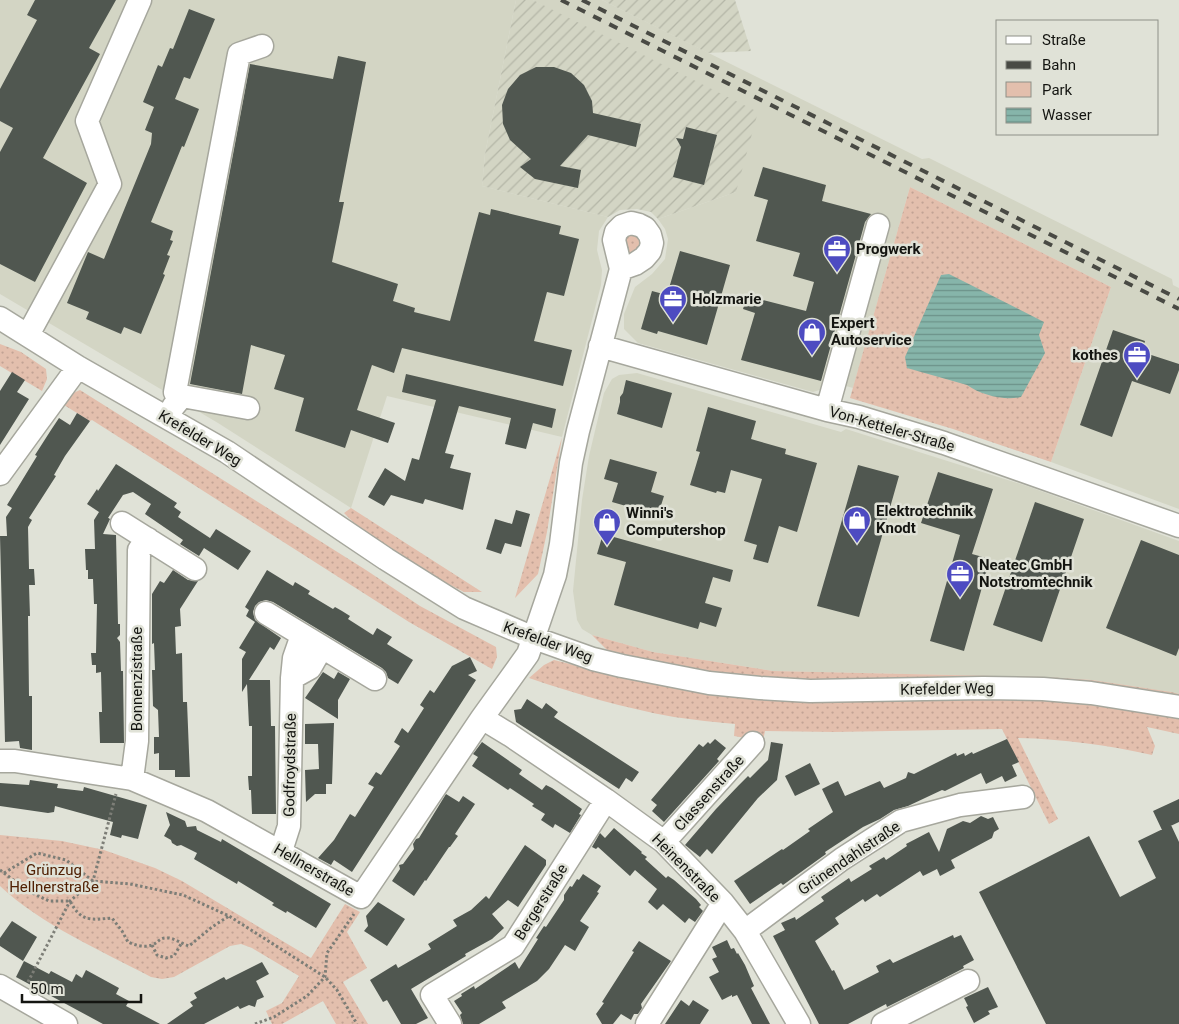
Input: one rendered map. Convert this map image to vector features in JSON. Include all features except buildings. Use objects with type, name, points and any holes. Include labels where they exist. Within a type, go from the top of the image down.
[{"type":"street","points":[[28,335],[110,184],[87,121],[140,0]]},
{"type":"street","points":[[248,408],[182,396],[175,392],[239,54],[262,46]]},
{"type":"street","points":[[827,410],[878,225]]},
{"type":"street","points":[[534,638],[558,562],[571,463],[621,269]]},
{"type":"street","name":"Krefelder Weg","points":[[0,318],[78,367],[227,452],[386,559],[464,608],[534,638],[592,658],[622,666],[734,686],[810,691],[983,688],[1043,689],[1091,693],[1179,708]]},
{"type":"street","name":"Von-Ketteler-Straße","points":[[600,346],[827,410],[859,416],[944,443],[1179,526]]},
{"type":"street","points":[[0,474],[78,367]]},
{"type":"street","points":[[166,416],[182,396]]},
{"type":"street","points":[[122,523],[195,569]]},
{"type":"street","name":"Bonnenzistraße","points":[[132,779],[137,741],[138,578],[154,566],[156,544]]},
{"type":"street","points":[[266,613],[375,679]]},
{"type":"street","name":"Godfroydstraße","points":[[281,851],[289,826],[292,678],[294,658],[302,635]]},
{"type":"street","name":"Hellnerstraße","points":[[0,760],[132,779],[207,811],[361,897],[482,718],[528,654],[534,638]]},
{"type":"street","points":[[292,678],[310,668],[322,648]]},
{"type":"street","name":"Heinenstraße","points":[[482,718],[606,800],[664,842],[723,904],[744,931],[799,1024]]},
{"type":"street","name":"Classenstraße","points":[[664,842],[753,743]]},
{"type":"street","name":"Grünendahlstraße","points":[[744,931],[842,860],[901,821],[960,805],[1023,797]]},
{"type":"street","name":"Bergerstraße","points":[[450,1024],[432,995],[513,946],[606,800]]},
{"type":"street","points":[[647,1024],[723,904]]},
{"type":"street","points":[[883,1024],[968,981]]},
{"type":"street","points":[[8,991],[66,1024]]},
{"type":"path","points":[[8,991],[27,983],[70,901],[92,881],[116,794],[132,779]]},
{"type":"path","points":[[4,873],[37,853],[66,860],[92,881],[130,884],[183,894],[229,916],[325,976],[337,990],[357,1024]]},
{"type":"path","points":[[0,870],[28,891],[49,901],[70,901]]},
{"type":"path","points":[[255,1024],[274,1017],[307,996],[325,976],[327,953],[354,914],[361,897]]},
{"type":"path","points":[[70,901],[76,913],[92,920],[112,918],[128,942],[135,945],[152,945],[160,939],[169,937],[189,946],[229,916]]},
{"type":"path","points":[[152,945],[157,955],[166,958],[174,956],[181,944]]},
{"type":"shaded area","points":[[0,0],[516,0],[485,154],[482,186],[608,217],[599,231],[597,250],[602,270],[601,285],[562,437],[387,396],[351,508],[218,423],[0,294]]},
{"type":"shaded area","points":[[516,0],[533,0],[758,112],[736,192],[658,219],[651,212],[637,209],[620,210],[608,217],[482,186],[485,154]]},
{"type":"shaded area","points":[[533,0],[602,0],[922,159],[929,158],[1172,279],[1173,285],[1179,288],[1179,509],[1051,462],[1111,287],[910,187],[853,388],[839,384],[813,392],[638,343],[624,329],[624,314],[635,287],[652,274],[665,259],[668,239],[665,229],[658,219],[736,192],[544,6]]},
{"type":"shaded area","points":[[602,0],[735,0],[751,51],[708,53]]},
{"type":"shaded area","points":[[637,373],[841,432],[846,429],[1027,486],[1179,541],[1179,694],[1092,680],[1046,677],[773,671],[653,652],[592,635],[582,629],[577,620],[573,591],[582,500],[589,456],[604,393],[612,379],[619,375]]},
{"type":"green space","points":[[910,187],[1111,287],[1051,462],[953,429],[850,398]]},
{"type":"green space","points":[[632,234],[639,236],[642,243],[634,254],[627,251],[623,245],[626,237]]},
{"type":"green space","points":[[0,344],[21,352],[46,369],[47,379],[42,391],[0,366]]},
{"type":"green space","points":[[80,390],[420,606],[496,647],[497,657],[492,669],[409,622],[92,420],[90,421],[64,405],[71,394]]},
{"type":"green space","points":[[562,437],[547,532],[538,574],[515,598]]},
{"type":"green space","points":[[351,508],[482,592],[464,592],[417,568],[368,537],[344,513]]},
{"type":"green space","points":[[592,635],[653,652],[773,671],[1046,677],[1092,680],[1171,692],[1179,694],[1179,698],[772,680],[690,670],[608,651]]},
{"type":"green space","points":[[554,660],[610,674],[1036,697],[1179,716],[1179,734],[1147,727],[1155,746],[1152,755],[1085,743],[1018,738],[1058,819],[1049,824],[1002,729],[834,732],[765,731],[763,741],[734,736],[735,724],[674,717],[619,705],[529,678],[544,665]]},
{"type":"green space","name":"Grünzug Hellnerstraße","points":[[0,835],[62,841],[104,850],[155,868],[182,881],[311,958],[345,904],[360,912],[347,932],[367,968],[343,982],[368,1024],[336,1024],[323,1001],[282,1024],[272,1024],[266,1011],[282,1003],[299,976],[252,948],[241,944],[230,946],[174,977],[162,979],[151,977],[112,957],[52,925],[16,900],[0,886]]},
{"type":"water","points":[[949,274],[1044,322],[1039,335],[1045,353],[1021,397],[993,396],[979,392],[967,385],[907,368],[905,357],[941,275]]},
{"type":"railway","points":[[561,0],[1179,309]]},
{"type":"railway","points":[[582,0],[1179,299]]},
{"type":"place","name":"Progwerk","points":[[837,273]]},
{"type":"place","name":"Holzmarie","points":[[673,323]]},
{"type":"place","name":"Expert Autoservice","points":[[812,356]]},
{"type":"place","name":"kothes","points":[[1137,379]]},
{"type":"place","name":"Elektrotechnik Knodt","points":[[857,544]]},
{"type":"place","name":"Winni's Computershop","points":[[607,546]]},
{"type":"place","name":"Neatec GmbH Notstromtechnik","points":[[960,598]]}]
